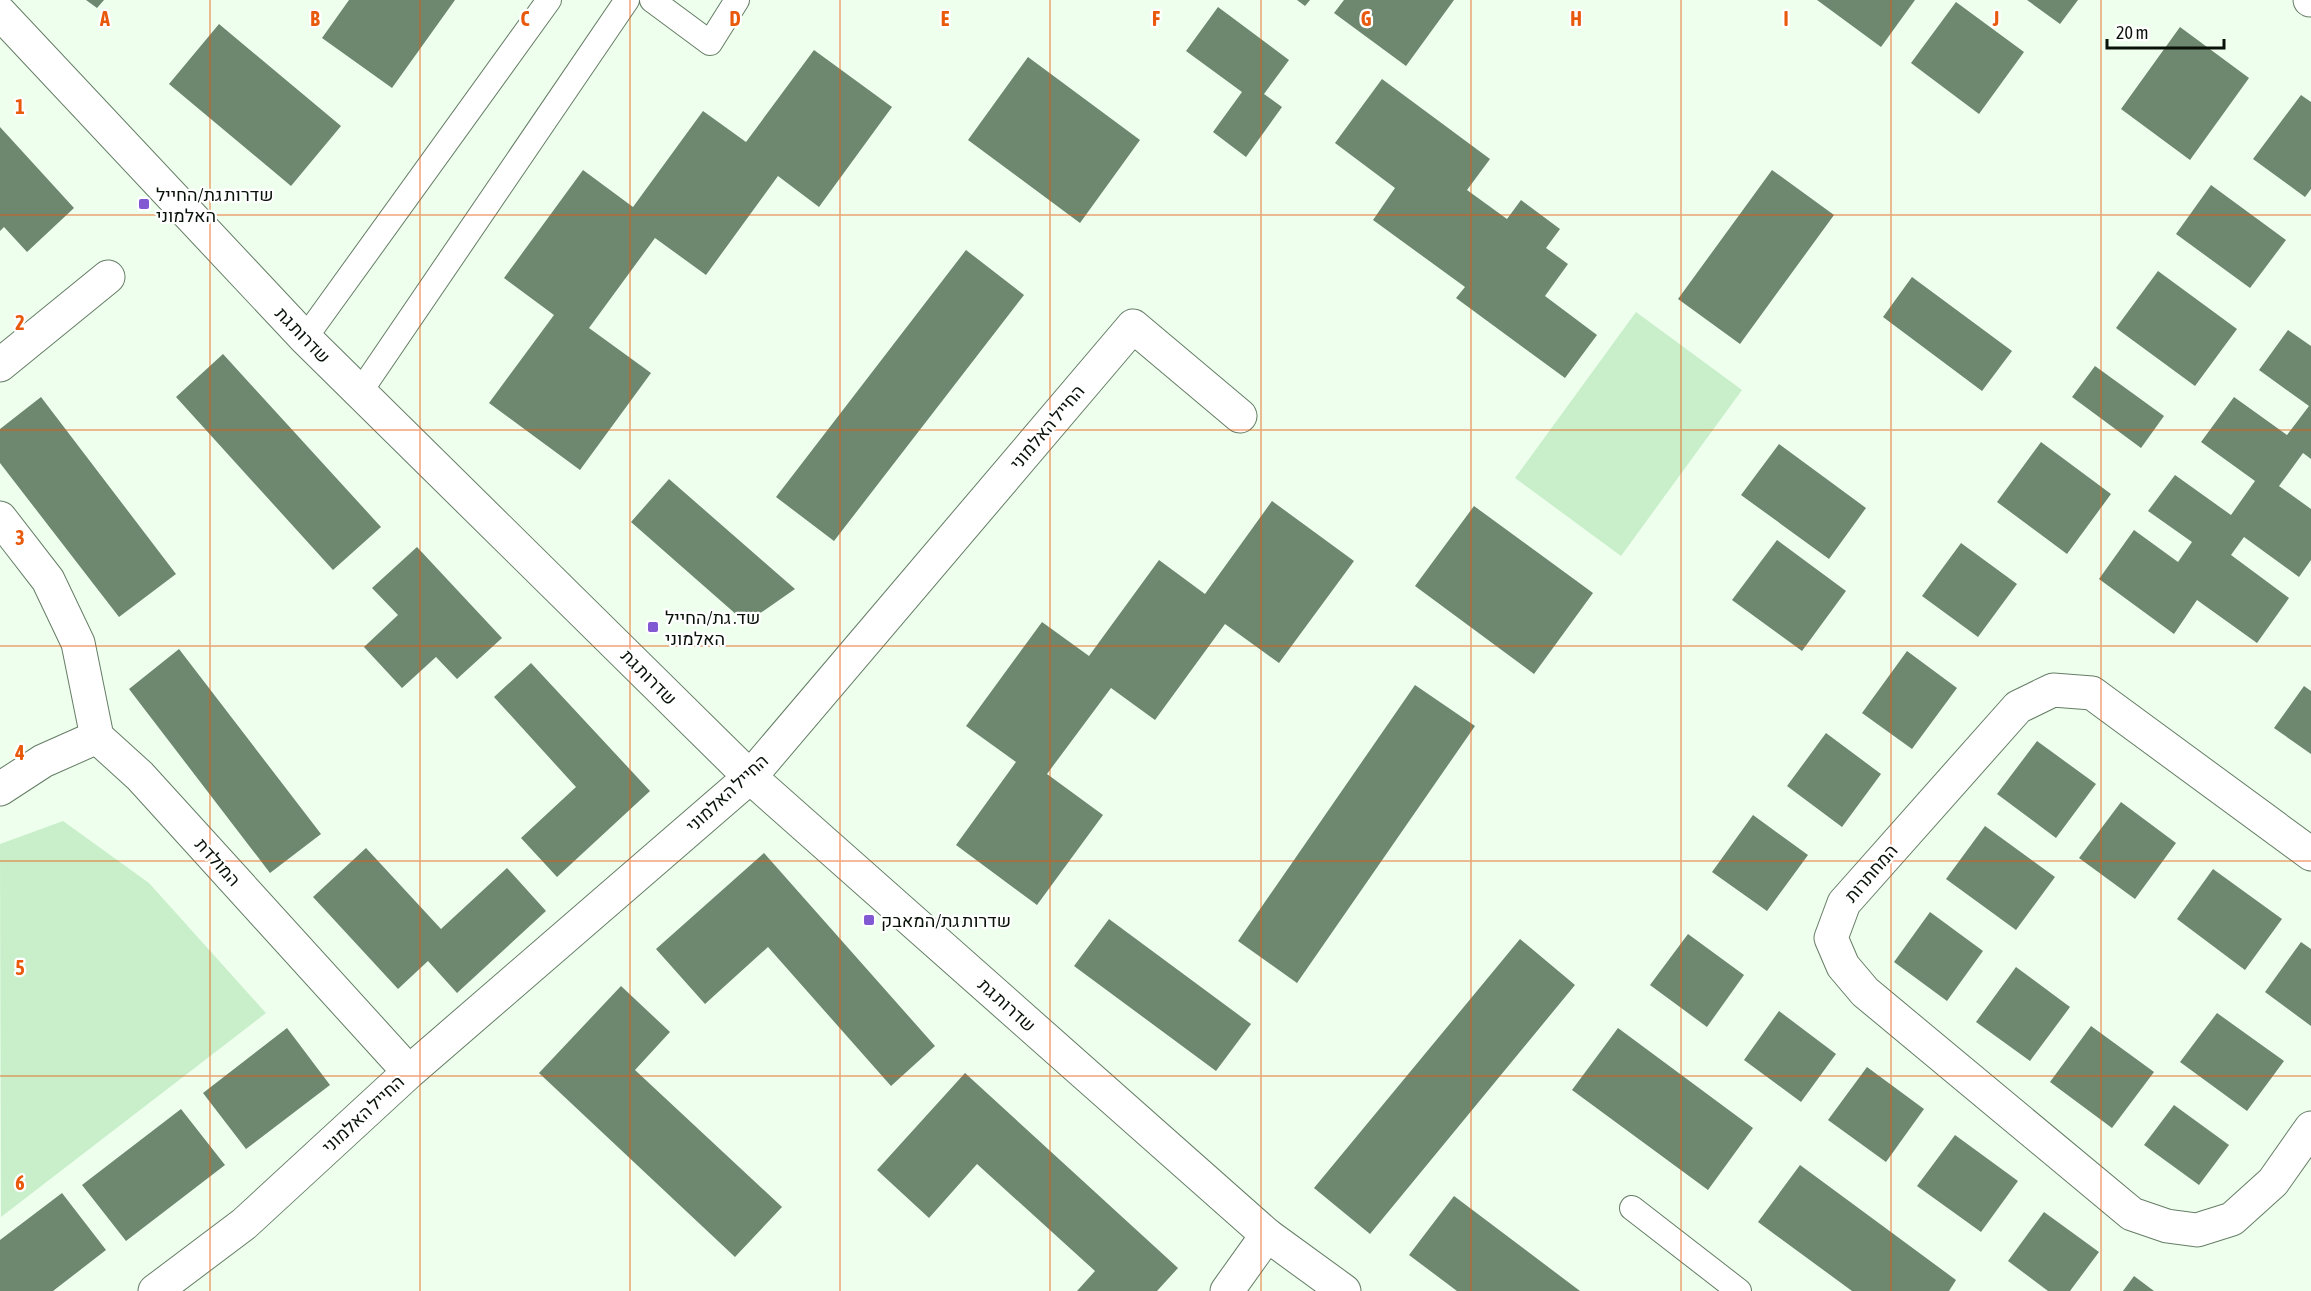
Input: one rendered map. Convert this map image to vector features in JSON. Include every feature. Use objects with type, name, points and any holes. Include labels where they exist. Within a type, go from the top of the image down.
[{"type":"street","name":"שדרות גת","points":[[0,13],[305,338],[750,777],[1267,1235],[1344,1291]]},
{"type":"street","points":[[0,365],[108,277]]},
{"type":"street","name":"החייל האלמוני","points":[[155,1291],[244,1224],[409,1072],[750,777],[1133,326],[1240,416]]},
{"type":"street","points":[[0,518],[48,580],[78,643],[97,737],[43,761],[0,789]]},
{"type":"street","name":"המחתרות","points":[[2311,854],[2092,693],[2053,690],[2018,707],[1844,903],[1831,938],[1843,966],[1865,992],[2132,1214],[2166,1226],[2197,1230],[2232,1219],[2272,1182],[2311,1128]]},
{"type":"street","name":"המולדת","points":[[97,737],[140,776],[409,1072]]},
{"type":"street","points":[[1227,1291],[1267,1235]]},
{"type":"lane","points":[[305,338],[549,0]]},
{"type":"lane","points":[[360,392],[627,0]]},
{"type":"lane","points":[[652,0],[710,42],[737,0]]},
{"type":"lane","points":[[1632,1208],[1739,1291]]},
{"type":"green space","points":[[1636,312],[1742,390],[1621,556],[1515,478]]},
{"type":"green space","points":[[63,821],[149,883],[266,1013],[1,1217],[0,844]]},
{"type":"building","points":[[86,0],[104,0],[97,8]]},
{"type":"building","points":[[349,0],[455,0],[392,88],[322,38]]},
{"type":"building","points":[[1297,0],[1310,0],[1305,6]]},
{"type":"building","points":[[1344,0],[1454,0],[1406,66],[1334,13]]},
{"type":"building","points":[[1817,0],[1915,0],[1881,47]]},
{"type":"building","points":[[2027,0],[2078,0],[2060,24]]},
{"type":"building","points":[[1956,2],[2024,52],[1979,114],[1911,63]]},
{"type":"building","points":[[1218,7],[1289,60],[1264,94],[1282,107],[1246,157],[1213,132],[1242,92],[1186,51]]},
{"type":"building","points":[[219,24],[341,126],[291,186],[169,84]]},
{"type":"building","points":[[2180,27],[2249,78],[2190,160],[2121,109]]},
{"type":"building","points":[[814,50],[892,107],[819,207],[778,176],[706,275],[655,238],[589,328],[651,373],[580,470],[489,403],[554,315],[504,278],[583,170],[633,207],[703,111],[746,142]]},
{"type":"building","points":[[1028,57],[1140,140],[1080,223],[968,140]]},
{"type":"building","points":[[1382,79],[1490,159],[1467,190],[1507,219],[1521,200],[1560,229],[1546,248],[1568,264],[1545,296],[1597,335],[1565,378],[1456,298],[1465,287],[1373,220],[1395,188],[1335,143]]},
{"type":"building","points":[[2301,95],[2311,102],[2311,189],[2305,197],[2253,159]]},
{"type":"building","points":[[0,127],[74,208],[27,252],[4,227],[0,231]]},
{"type":"building","points":[[1772,170],[1834,215],[1740,344],[1678,299]]},
{"type":"building","points":[[2211,185],[2286,240],[2250,288],[2176,234]]},
{"type":"building","points":[[966,250],[1024,295],[834,541],[776,497]]},
{"type":"building","points":[[2158,271],[2237,329],[2195,386],[2116,328]]},
{"type":"building","points":[[1912,277],[2012,351],[1982,391],[1883,317]]},
{"type":"building","points":[[2288,330],[2311,346],[2311,459],[2303,453],[2279,486],[2311,509],[2311,560],[2299,577],[2244,537],[2231,555],[2289,598],[2257,643],[2197,600],[2174,634],[2099,579],[2134,530],[2178,562],[2192,542],[2148,511],[2175,475],[2231,515],[2255,481],[2201,442],[2234,397],[2287,435],[2309,406],[2259,370]]},
{"type":"building","points":[[223,354],[381,527],[333,570],[176,397]]},
{"type":"building","points":[[2095,366],[2164,416],[2141,448],[2072,397]]},
{"type":"building","points":[[41,397],[176,574],[119,617],[0,463],[0,429]]},
{"type":"building","points":[[2041,442],[2111,494],[2067,554],[1997,502]]},
{"type":"building","points":[[1779,444],[1866,508],[1829,559],[1741,495]]},
{"type":"building","points":[[669,479],[795,589],[746,623],[631,522]]},
{"type":"building","points":[[1272,501],[1354,561],[1279,663],[1225,624],[1155,720],[1111,688],[1047,774],[1103,815],[1037,905],[956,845],[1016,762],[966,726],[1042,622],[1089,656],[1159,560],[1205,594]]},
{"type":"building","points":[[1474,506],[1593,593],[1534,674],[1415,586]]},
{"type":"building","points":[[1777,540],[1846,591],[1802,651],[1732,600]]},
{"type":"building","points":[[1961,543],[2017,584],[1978,637],[1922,596]]},
{"type":"building","points":[[417,547],[502,638],[457,679],[436,657],[402,688],[364,647],[398,615],[372,588]]},
{"type":"building","points":[[179,649],[321,834],[270,873],[129,689]]},
{"type":"building","points":[[1907,651],[1957,688],[1912,749],[1862,713]]},
{"type":"building","points":[[531,663],[650,791],[557,877],[521,838],[576,787],[494,697]]},
{"type":"building","points":[[1415,685],[1475,726],[1297,983],[1238,941]]},
{"type":"building","points":[[2304,686],[2311,691],[2311,754],[2274,728]]},
{"type":"building","points":[[1826,733],[1881,774],[1842,827],[1787,786]]},
{"type":"building","points":[[2037,741],[2096,784],[2056,838],[1997,794]]},
{"type":"building","points":[[2121,802],[2176,843],[2135,899],[2079,858]]},
{"type":"building","points":[[1753,815],[1808,855],[1767,911],[1712,872]]},
{"type":"building","points":[[1985,826],[2055,877],[2016,930],[1946,879]]},
{"type":"building","points":[[366,848],[441,929],[507,868],[546,911],[457,993],[428,961],[398,989],[313,897]]},
{"type":"building","points":[[764,853],[935,1046],[891,1086],[768,947],[705,1004],[656,949]]},
{"type":"building","points":[[2213,869],[2282,919],[2245,970],[2177,919]]},
{"type":"building","points":[[1930,912],[1983,951],[1947,1001],[1894,962]]},
{"type":"building","points":[[1109,919],[1251,1024],[1216,1071],[1074,966]]},
{"type":"building","points":[[1688,934],[1744,975],[1707,1027],[1650,985]]},
{"type":"building","points":[[1520,939],[1575,985],[1370,1234],[1314,1188]]},
{"type":"building","points":[[2301,942],[2311,949],[2311,1026],[2265,992]]},
{"type":"building","points":[[2016,967],[2070,1007],[2030,1061],[1976,1022]]},
{"type":"building","points":[[621,986],[670,1032],[635,1070],[782,1207],[735,1257],[539,1073]]},
{"type":"building","points":[[1779,1011],[1836,1054],[1801,1102],[1744,1060]]},
{"type":"building","points":[[2217,1013],[2284,1061],[2247,1111],[2180,1062]]},
{"type":"building","points":[[2091,1026],[2154,1072],[2112,1128],[2050,1082]]},
{"type":"building","points":[[287,1028],[330,1085],[246,1149],[203,1093]]},
{"type":"building","points":[[1618,1028],[1753,1128],[1708,1190],[1572,1090]]},
{"type":"building","points":[[1867,1067],[1924,1109],[1886,1162],[1828,1120]]},
{"type":"building","points":[[965,1073],[1178,1268],[1157,1291],[1077,1291],[1095,1271],[977,1164],[929,1218],[877,1170]]},
{"type":"building","points":[[2174,1105],[2229,1145],[2199,1185],[2144,1145]]},
{"type":"building","points":[[181,1109],[225,1165],[126,1241],[82,1185]]},
{"type":"building","points":[[1955,1135],[2018,1181],[1981,1232],[1917,1186]]},
{"type":"building","points":[[1800,1165],[1956,1280],[1949,1291],[1852,1291],[1758,1222]]},
{"type":"building","points":[[62,1193],[106,1250],[53,1291],[0,1291],[0,1240]]},
{"type":"building","points":[[1454,1196],[1580,1291],[1457,1291],[1409,1255]]},
{"type":"building","points":[[2044,1212],[2099,1252],[2070,1291],[2048,1291],[2008,1261]]},
{"type":"building","points":[[2134,1276],[2154,1291],[2123,1291]]},
{"type":"place","name":"שדרות גת/החייל האלמוני","points":[[144,204]]},
{"type":"place","name":"שד. גת/החייל האלמוני","points":[[653,627]]},
{"type":"place","name":"שדרות גת/המאבק","points":[[869,920]]}]
